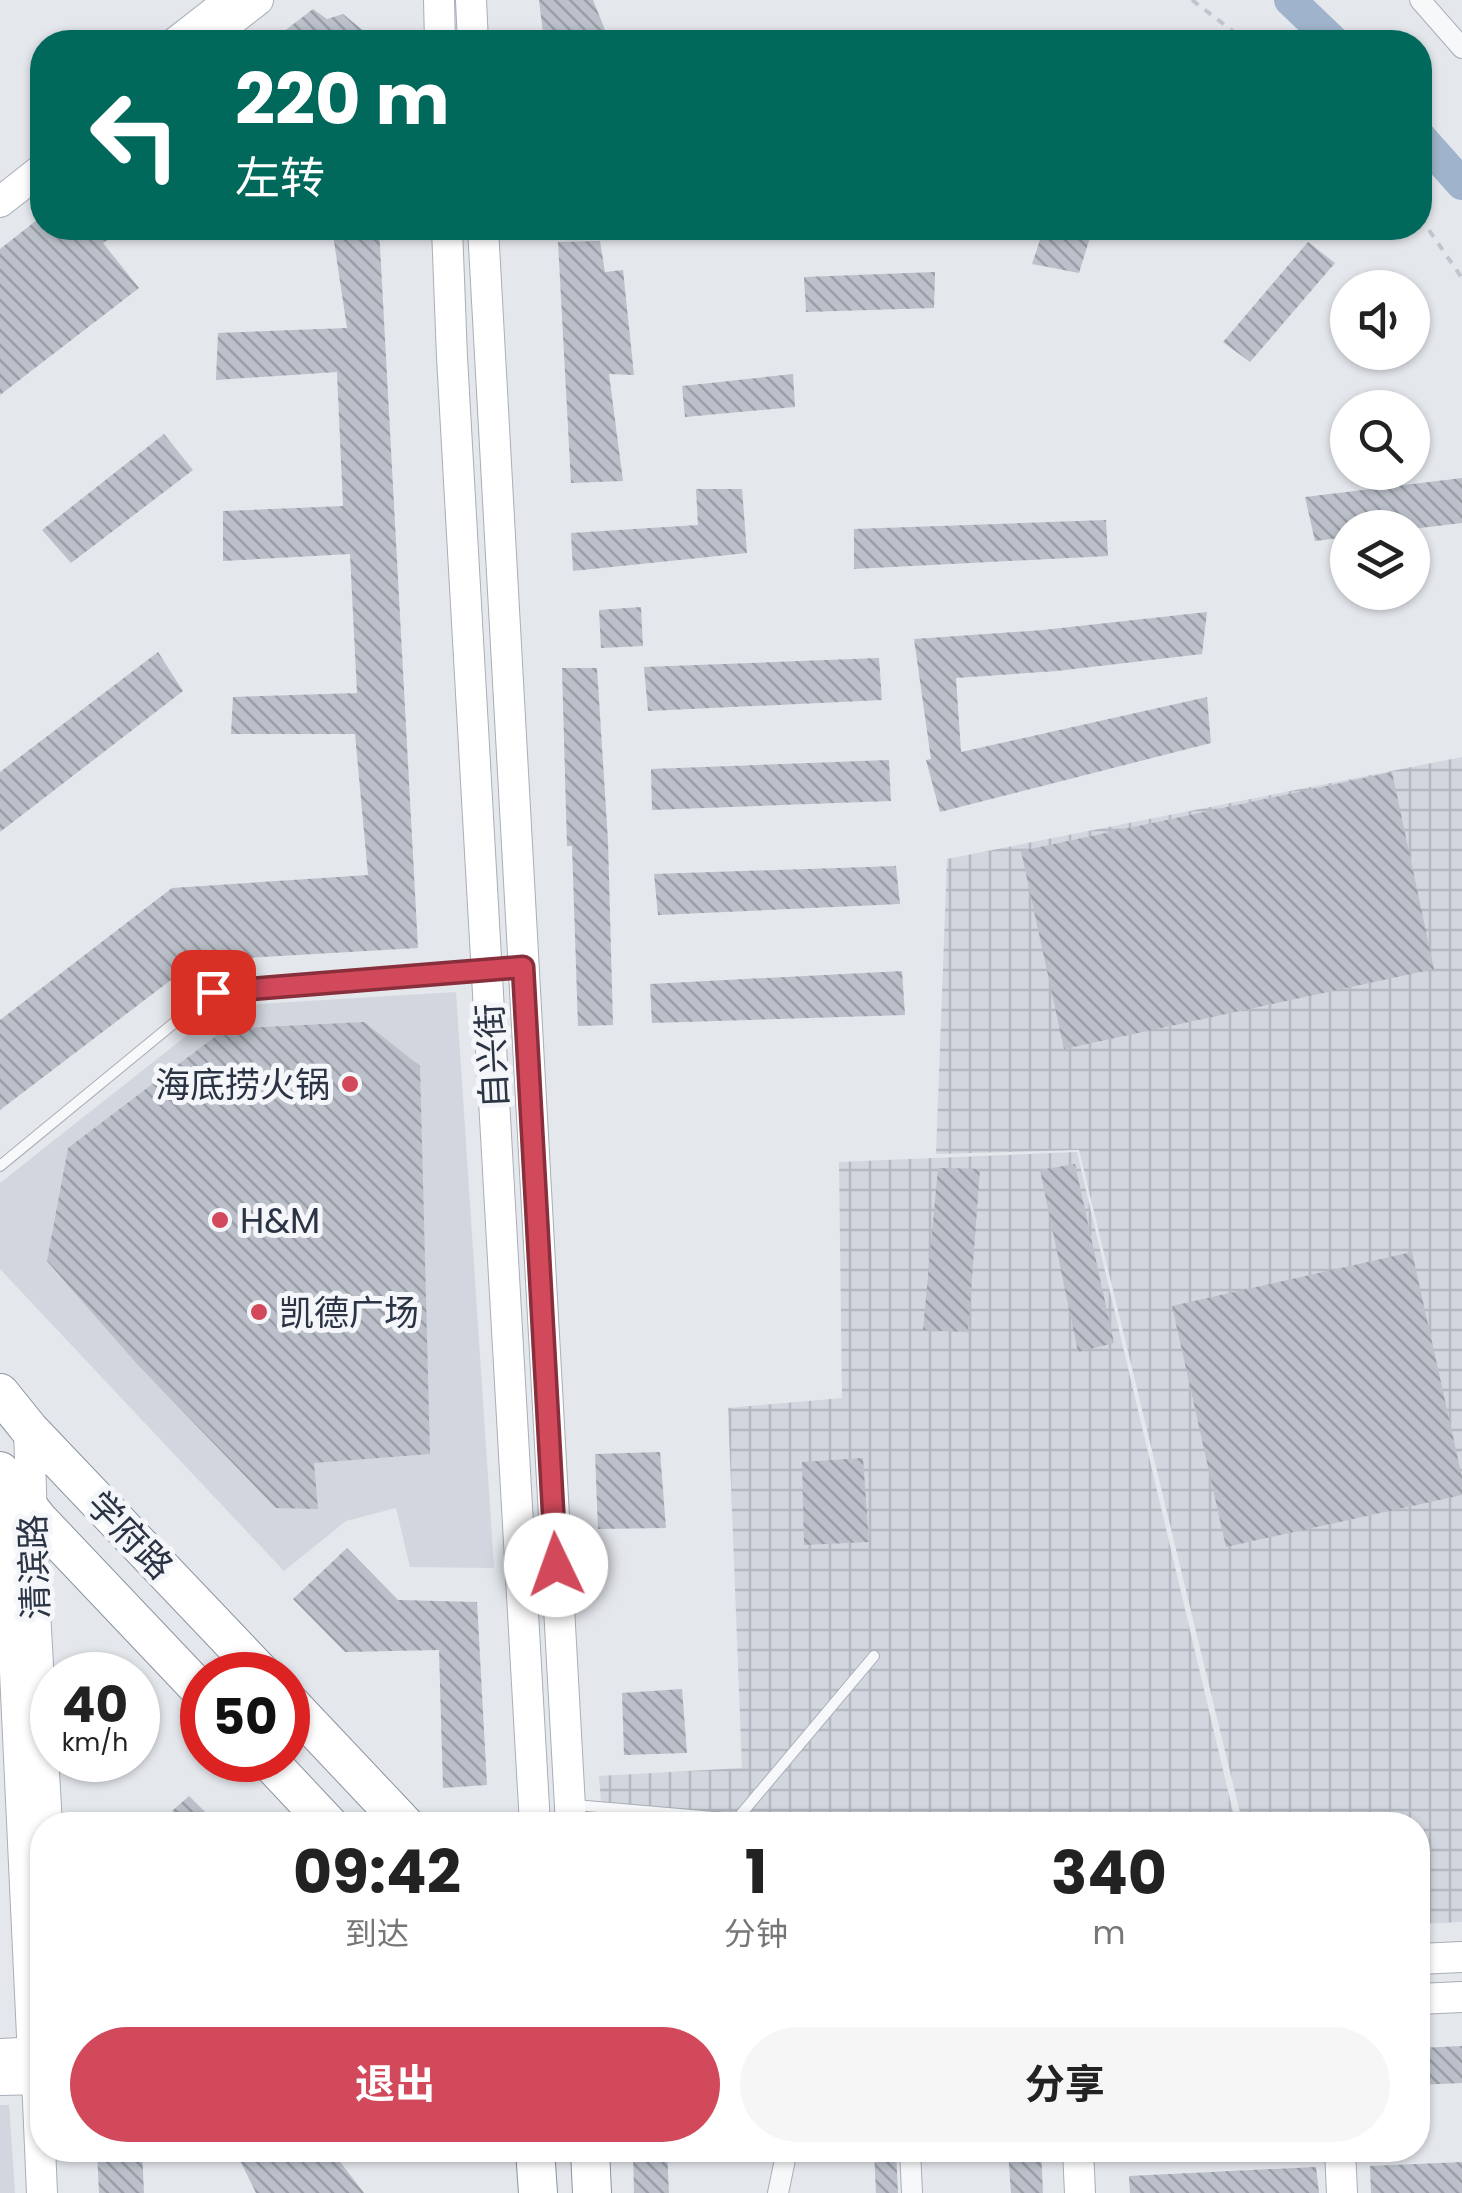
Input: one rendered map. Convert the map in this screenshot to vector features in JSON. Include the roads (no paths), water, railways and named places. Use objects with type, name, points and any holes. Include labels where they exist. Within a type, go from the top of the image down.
[{"type":"highway","name":"学府路","points":[[0,1393],[29,1429],[240,1652]]},
{"type":"highway","name":"学府路","points":[[3,1474],[32,1511],[180,1669]]},
{"type":"highway","points":[[310,1724],[395,1812]]},
{"type":"highway","points":[[289,1782],[318,1812]]},
{"type":"highway","points":[[536,2162],[538,2193]]},
{"type":"highway","points":[[591,2162],[592,2193]]},
{"type":"main road","points":[[191,30],[230,0]]},
{"type":"main road","points":[[219,30],[258,0]]},
{"type":"main road","points":[[439,0],[440,30]]},
{"type":"main road","points":[[471,0],[472,30]]},
{"type":"main road","points":[[0,180],[30,156]]},
{"type":"main road","points":[[0,202],[30,178]]},
{"type":"main road","name":"自兴街","points":[[447,240],[533,1812]]},
{"type":"main road","name":"自兴街","points":[[484,240],[570,1812]]},
{"type":"main road","name":"清滨路","points":[[29,1429],[46,1812]]},
{"type":"main road","name":"清滨路","points":[[3,1474],[6,1591],[30,1939]]},
{"type":"main road","points":[[1430,1958],[1462,1957]]},
{"type":"main road","points":[[1430,1998],[1462,1996]]},
{"type":"main road","points":[[0,2037],[30,2051]]},
{"type":"main road","points":[[0,2054],[30,2055]]},
{"type":"main road","points":[[0,2080],[30,2060]]},
{"type":"main road","name":"清滨路","points":[[41,2162],[42,2193]]},
{"type":"main road","points":[[62,2162],[63,2193]]},
{"type":"main road","points":[[1079,2162],[1080,2193]]},
{"type":"main road","points":[[1341,2162],[1342,2193]]},
{"type":"street","points":[[1420,0],[1462,48]]},
{"type":"street","points":[[778,2193],[784,2162]]},
{"type":"street","points":[[911,2162],[912,2193]]},
{"type":"lane","points":[[0,1166],[213,992],[523,967]]},
{"type":"lane","points":[[742,1812],[874,1656]]},
{"type":"waterway","points":[[1290,0],[1321,30]]},
{"type":"waterway","points":[[1432,150],[1462,184]]},
{"type":"place","name":"海底捞火锅","points":[[350,1084]]},
{"type":"place","name":"H&M","points":[[220,1220]]},
{"type":"place","name":"凯德广场","points":[[259,1312]]}]
